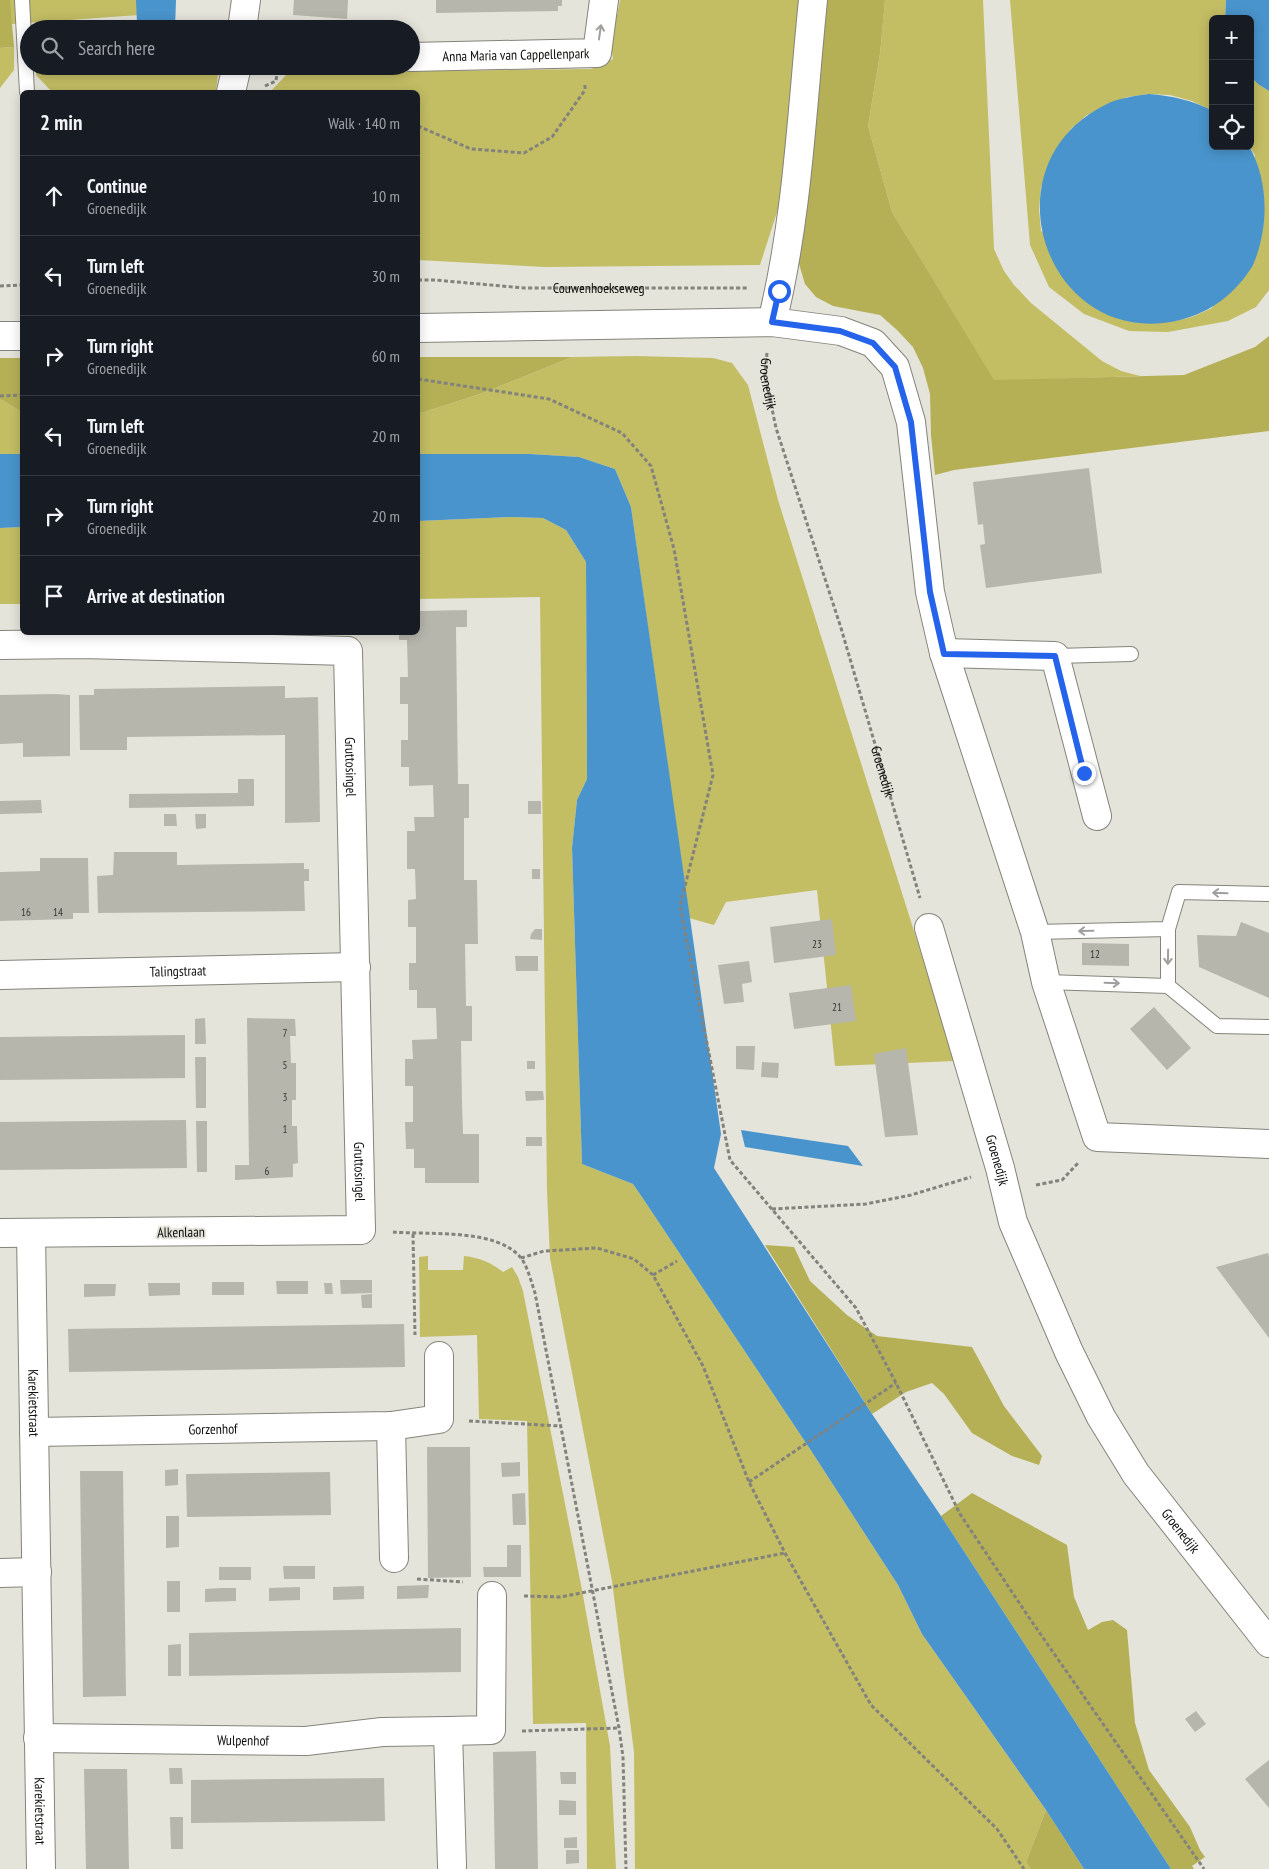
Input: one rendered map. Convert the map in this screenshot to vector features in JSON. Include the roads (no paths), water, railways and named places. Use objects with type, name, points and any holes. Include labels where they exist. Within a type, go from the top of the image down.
[{"type":"street","points":[[243,20],[246,0]]},
{"type":"street","name":"Anna Maria van Cappellenpark","points":[[420,57],[597,53],[604,0]]},
{"type":"street","points":[[772,322],[792,211],[813,0]]},
{"type":"street","points":[[231,90],[235,75]]},
{"type":"street","points":[[420,328],[772,322],[840,331],[873,343],[895,367],[911,422],[930,592],[944,654],[1035,932],[1046,982],[1097,1137],[1269,1144]]},
{"type":"street","points":[[0,336],[20,336]]},
{"type":"street","name":"Gruttosingel","points":[[0,645],[82,644],[348,651],[362,1230]]},
{"type":"street","points":[[944,654],[1055,656],[1097,816]]},
{"type":"street","name":"Groenedijk","points":[[929,928],[1000,1168],[1013,1222],[1069,1352],[1101,1418],[1136,1474],[1269,1643]]},
{"type":"street","name":"Talingstraat","points":[[0,975],[356,967]]},
{"type":"street","name":"Alkenlaan","points":[[0,1233],[362,1230]]},
{"type":"street","name":"Karekietstraat","points":[[31,1233],[41,1869]]},
{"type":"street","name":"Gorzenhof","points":[[34,1432],[391,1426],[439,1419],[439,1356]]},
{"type":"street","points":[[391,1426],[394,1558]]},
{"type":"street","points":[[0,1573],[37,1572]]},
{"type":"street","name":"Wulpenhof","points":[[38,1738],[306,1741],[382,1732],[491,1730],[492,1596]]},
{"type":"street","points":[[448,1731],[452,1866]]},
{"type":"lane","points":[[22,0],[23,20]]},
{"type":"lane","points":[[25,75],[26,90]]},
{"type":"lane","points":[[1055,656],[1131,654]]},
{"type":"lane","points":[[1168,986],[1168,929],[1179,892],[1269,894]]},
{"type":"lane","points":[[1035,932],[1168,929]]},
{"type":"lane","points":[[1046,982],[1168,986],[1217,1026],[1269,1027]]},
{"type":"water","points":[[136,0],[176,0],[175,20],[137,20]]},
{"type":"water","points":[[1226,0],[1269,0],[1269,91],[1254,80],[1254,15],[1225,15]]},
{"type":"water","points":[[1149,94],[1166,96],[1182,99],[1209,109],[1209,150],[1251,150],[1260,174],[1263,189],[1264,220],[1262,236],[1253,265],[1247,275],[1222,300],[1203,312],[1180,320],[1134,322],[1095,308],[1066,282],[1047,247],[1040,208],[1046,169],[1067,133],[1105,105],[1126,98]]},
{"type":"water","points":[[0,454],[20,454],[20,527],[0,528]]},
{"type":"water","points":[[420,454],[530,454],[579,457],[615,469],[631,507],[721,1134],[714,1168],[872,1414],[941,1516],[1171,1869],[1084,1869],[1046,1810],[922,1634],[898,1585],[810,1449],[633,1184],[582,1164],[572,848],[577,800],[587,779],[586,562],[566,530],[543,518],[512,517],[420,521]]},
{"type":"water","points":[[741,1130],[848,1146],[863,1166],[745,1147]]}]
